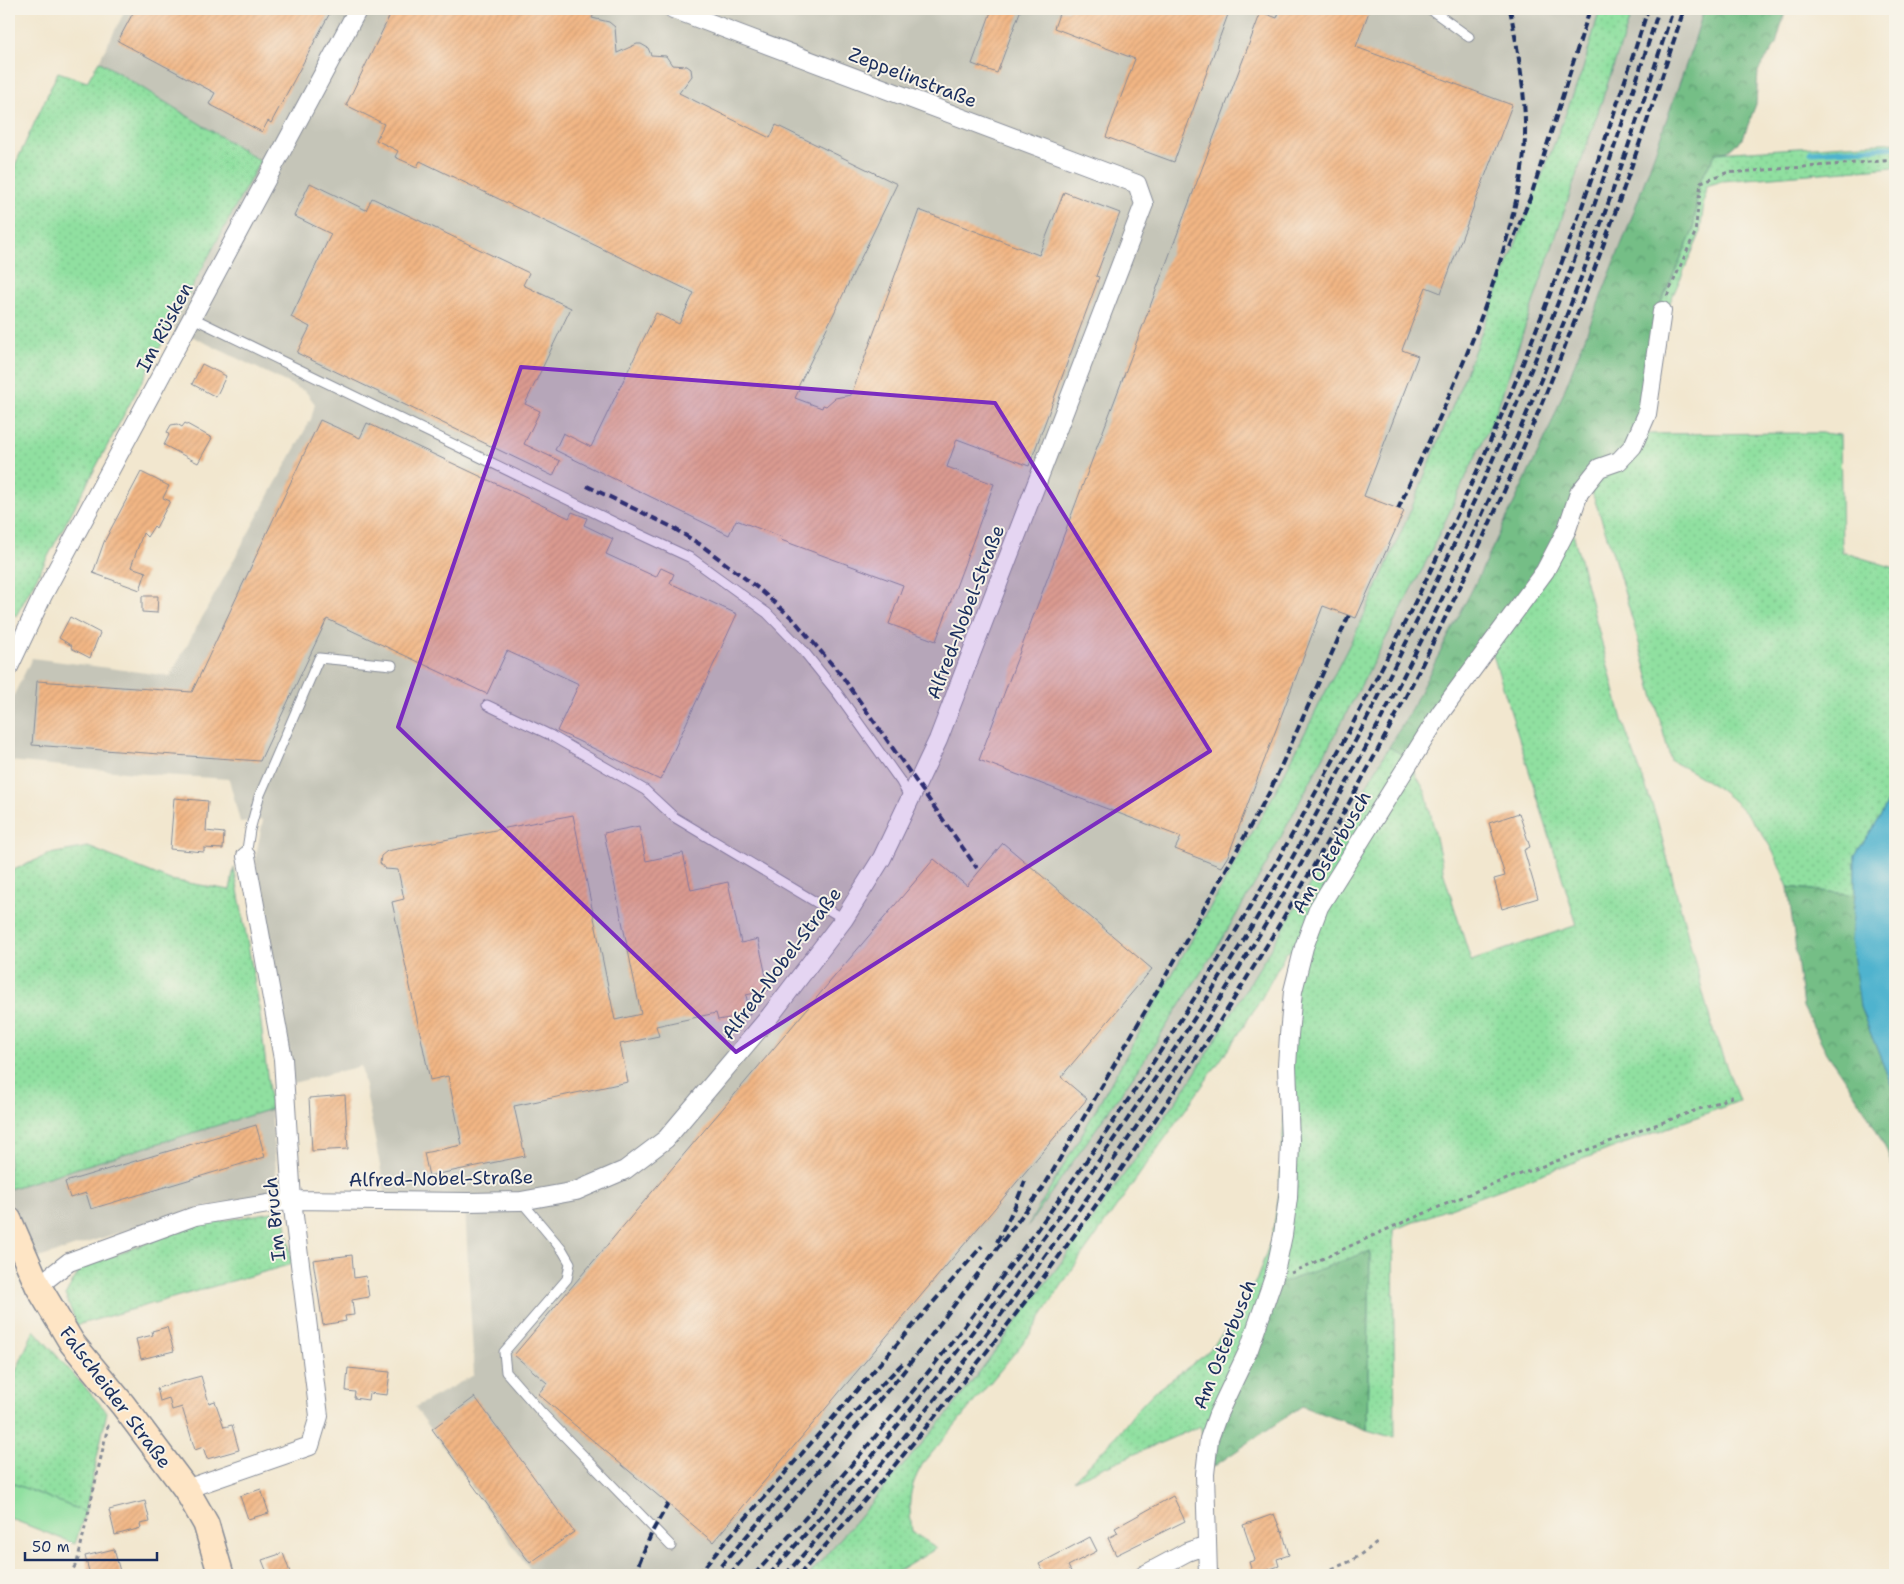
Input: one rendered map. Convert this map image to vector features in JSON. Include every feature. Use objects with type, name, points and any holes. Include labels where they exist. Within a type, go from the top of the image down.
[{"type":"street","name":"Im Rüsken","points":[[9,666],[43,595],[358,9]]},
{"type":"street","name":"Zeppelinstraße","points":[[681,10],[1137,184]]},
{"type":"street","name":"Alfred-Nobel-Straße","points":[[38,1286],[69,1262],[195,1216],[292,1200],[521,1201],[576,1191],[625,1170],[666,1139],[770,1016],[844,919],[882,858],[911,800],[942,731],[1144,204],[1137,184]]},
{"type":"street","name":"Am Osterbusch","points":[[1208,1575],[1205,1474],[1209,1439],[1218,1414],[1249,1349],[1274,1277],[1283,1235],[1288,1198],[1290,1141],[1287,1066],[1293,991],[1304,947],[1319,907],[1441,712],[1544,571],[1567,528],[1579,493],[1599,468],[1619,461],[1633,446],[1647,414],[1662,311]]},
{"type":"street","name":"Im Bruch","points":[[186,1489],[310,1446],[319,1416],[292,1200],[283,1059],[246,856]]},
{"type":"street","name":"Falscheider Straße","points":[[9,1220],[38,1286],[72,1343],[123,1405],[186,1489],[206,1524],[221,1575]]},
{"type":"street","points":[[1144,1575],[1187,1552],[1207,1545]]},
{"type":"lane","points":[[1430,9],[1469,37]]},
{"type":"lane","points":[[193,318],[691,558],[767,613],[802,649],[838,694],[896,774],[911,800]]},
{"type":"lane","points":[[246,856],[250,830],[259,797],[319,658],[392,665]]},
{"type":"lane","points":[[487,705],[550,736],[645,790],[674,817],[844,919]]},
{"type":"lane","points":[[521,1201],[563,1251],[570,1263],[567,1279],[504,1352],[506,1372],[541,1412],[672,1546]]},
{"type":"path","points":[[1662,311],[1679,266],[1695,233],[1701,182],[1726,174],[1895,160]]},
{"type":"path","points":[[1274,1277],[1292,1273],[1488,1186],[1735,1096]]},
{"type":"path","points":[[69,1575],[77,1563],[108,1426],[123,1405]]},
{"type":"path","points":[[1317,1575],[1351,1561],[1380,1540]]},
{"type":"highlighted area","points":[[521,367],[995,403],[1210,751],[736,1052],[398,727]]},
{"type":"shaded area","points":[[126,9],[1600,9],[1583,69],[1462,383],[1410,512],[1363,618],[1354,634],[1357,636],[1423,568],[1495,415],[1633,9],[1704,9],[1629,225],[1548,432],[1475,584],[1407,717],[1307,889],[1189,1083],[1066,1256],[951,1410],[809,1575],[534,1575],[415,1407],[474,1375],[465,1207],[388,1208],[361,1066],[293,1083],[255,860],[263,820],[240,822],[229,779],[146,774],[9,761],[9,705],[32,658],[170,676],[311,419],[315,404],[306,392],[173,327],[260,161],[99,61]]},
{"type":"shaded area","points":[[271,1109],[277,1182],[271,1194],[191,1210],[32,1260],[9,1198],[9,1189]]},
{"type":"green space","points":[[1600,9],[1633,9],[1495,415],[1423,568],[1266,865],[1213,954],[1143,1062],[1027,1227],[1078,1141],[1272,798],[1363,618],[1410,512],[1462,383],[1583,69]]},
{"type":"green space","points":[[1704,9],[1786,9],[1776,44],[1758,71],[1756,104],[1743,138],[1728,151],[1716,153],[1699,182],[1693,231],[1659,307],[1651,358],[1632,443],[1598,464],[1542,569],[1406,757],[1389,747],[1407,717],[1475,584],[1548,432],[1629,225]]},
{"type":"green space","points":[[99,61],[260,161],[16,616],[9,610],[9,178],[58,72],[87,82]]},
{"type":"green space","points":[[1895,142],[1895,167],[1723,181],[1706,186],[1700,234],[1667,309],[1644,434],[1822,433],[1840,435],[1842,552],[1895,568],[1895,788],[1880,817],[1855,855],[1855,895],[1788,887],[1771,848],[1762,833],[1741,808],[1702,777],[1671,761],[1624,589],[1590,487],[1572,529],[1622,720],[1656,816],[1713,1030],[1739,1101],[1393,1230],[1395,1438],[1367,1430],[1370,1251],[1213,1467],[1200,1426],[1074,1480],[1119,1433],[1154,1392],[1205,1355],[1232,1323],[1257,1279],[1272,1237],[1279,1196],[1295,954],[1291,950],[1286,953],[1261,999],[1236,1038],[1069,1274],[1031,1333],[922,1465],[911,1490],[910,1513],[912,1532],[937,1548],[892,1575],[809,1575],[951,1410],[1066,1256],[1189,1083],[1307,889],[1389,747],[1406,757],[1426,793],[1445,878],[1471,961],[1577,925],[1489,642],[1659,307],[1693,231],[1699,182],[1716,153]]},
{"type":"green space","points":[[88,847],[170,880],[230,890],[234,868],[259,1006],[271,1109],[9,1189],[9,872],[50,854]]},
{"type":"green space","points":[[1788,887],[1855,895],[1860,1007],[1895,1094],[1895,1174],[1887,1151],[1864,1108],[1827,1053],[1803,1007]]},
{"type":"green space","points":[[284,1210],[292,1264],[77,1325],[65,1295],[81,1268],[192,1226]]},
{"type":"green space","points":[[1370,1251],[1367,1430],[1302,1406],[1213,1467],[1215,1443],[1279,1284]]},
{"type":"green space","points":[[34,1330],[107,1412],[85,1512],[9,1482],[9,1387]]},
{"type":"green space","points":[[9,1482],[85,1512],[75,1544],[9,1518]]},
{"type":"water","points":[[1895,788],[1895,1094],[1860,1007],[1851,938],[1855,895],[1855,855],[1880,817]]},
{"type":"building","points":[[135,9],[332,9],[271,123],[268,121],[262,132],[209,104],[215,93],[118,41]]},
{"type":"building","points":[[393,9],[582,9],[594,14],[592,18],[609,22],[615,27],[617,53],[641,44],[648,48],[651,55],[666,56],[672,65],[687,66],[691,69],[692,76],[679,93],[770,138],[776,125],[897,184],[797,389],[799,390],[795,398],[822,408],[823,405],[826,406],[835,398],[851,395],[919,210],[1039,255],[1064,192],[1120,213],[1096,276],[1099,277],[1029,466],[957,439],[947,467],[994,484],[936,641],[889,624],[903,585],[781,540],[782,537],[736,520],[729,535],[555,450],[563,433],[591,447],[656,313],[679,324],[694,293],[420,161],[417,167],[395,157],[398,151],[376,140],[384,124],[346,105]]},
{"type":"building","points":[[992,9],[1021,9],[997,73],[972,64]]},
{"type":"building","points":[[1068,9],[1230,9],[1174,162],[1106,137],[1135,59],[1054,28],[1060,11],[1068,11]]},
{"type":"building","points":[[1280,9],[1370,9],[1356,47],[1512,105],[1441,293],[1426,287],[1402,350],[1418,356],[1364,496],[1404,511],[1356,618],[1323,606],[1228,856],[1221,867],[1175,849],[1181,837],[979,760],[1261,12],[1277,18]]},
{"type":"building","points":[[310,183],[366,210],[372,198],[529,273],[523,285],[571,308],[525,404],[540,411],[524,444],[560,461],[553,476],[297,353],[310,327],[291,317],[331,234],[294,216]]},
{"type":"building","points":[[202,364],[226,376],[216,397],[192,384]]},
{"type":"building","points":[[320,420],[360,438],[367,423],[569,518],[572,512],[587,518],[584,525],[613,539],[606,554],[656,577],[661,568],[674,574],[670,583],[737,614],[660,780],[557,731],[579,684],[507,651],[487,694],[327,619],[260,761],[32,745],[37,681],[192,692]]},
{"type":"building","points":[[185,423],[212,438],[198,463],[164,445],[171,425],[177,424],[182,427]]},
{"type":"building","points":[[141,472],[169,486],[163,498],[170,501],[156,528],[154,526],[147,537],[143,533],[131,567],[146,572],[140,590],[93,573],[104,542]]},
{"type":"building","points":[[142,596],[158,596],[157,613],[142,612]]},
{"type":"building","points":[[70,617],[100,633],[90,658],[71,648],[72,646],[59,638]]},
{"type":"building","points":[[174,798],[208,801],[206,831],[224,833],[223,849],[204,848],[204,852],[170,849]]},
{"type":"building","points":[[1519,813],[1530,847],[1524,850],[1538,898],[1502,909],[1494,879],[1505,876],[1489,823]]},
{"type":"building","points":[[573,815],[615,1020],[641,1014],[604,833],[639,826],[646,861],[683,853],[691,890],[728,882],[741,943],[758,939],[769,990],[746,995],[750,1014],[718,1020],[716,1013],[656,1026],[659,1036],[620,1044],[628,1082],[514,1106],[525,1156],[429,1176],[424,1153],[462,1145],[448,1076],[430,1080],[392,902],[404,899],[398,870],[385,869],[380,863],[381,856],[387,851]]},
{"type":"building","points":[[1003,843],[1152,969],[1061,1077],[1087,1099],[713,1542],[538,1394],[547,1383],[514,1355],[934,859],[967,886]]},
{"type":"building","points":[[345,1095],[348,1149],[312,1151],[309,1098]]},
{"type":"building","points":[[256,1125],[265,1157],[91,1209],[86,1193],[70,1198],[65,1182]]},
{"type":"building","points":[[352,1255],[354,1278],[366,1276],[369,1297],[352,1300],[354,1315],[345,1316],[346,1321],[323,1325],[313,1260]]},
{"type":"building","points":[[167,1327],[174,1351],[141,1359],[136,1339],[153,1335],[152,1331]]},
{"type":"building","points":[[348,1368],[390,1372],[387,1395],[369,1393],[368,1400],[354,1398],[355,1392],[346,1391]]},
{"type":"building","points":[[201,1376],[209,1403],[215,1401],[224,1427],[232,1425],[239,1450],[207,1459],[203,1447],[195,1450],[182,1407],[172,1410],[169,1398],[160,1401],[157,1388]]},
{"type":"building","points":[[475,1397],[574,1532],[530,1563],[432,1429]]},
{"type":"building","points":[[261,1489],[269,1513],[248,1519],[240,1496]]},
{"type":"building","points":[[1173,1496],[1185,1521],[1116,1555],[1108,1538],[1118,1533],[1115,1528]]},
{"type":"building","points":[[145,1501],[150,1522],[140,1524],[141,1528],[115,1535],[109,1510]]},
{"type":"building","points":[[1274,1514],[1282,1530],[1289,1555],[1277,1559],[1279,1566],[1253,1575],[1249,1562],[1255,1560],[1243,1525]]},
{"type":"building","points":[[1090,1537],[1097,1551],[1068,1566],[1073,1575],[1045,1575],[1039,1564]]},
{"type":"building","points":[[114,1549],[121,1575],[90,1575],[85,1556]]},
{"type":"building","points":[[283,1553],[291,1575],[268,1575],[262,1560]]},
{"type":"waterway","points":[[1811,152],[1895,147]]},
{"type":"railway","points":[[1398,509],[1473,339],[1497,270],[1517,198],[1523,162],[1525,121],[1521,72],[1510,9]]},
{"type":"railway","points":[[1510,247],[1531,196],[1590,9]]},
{"type":"railway","points":[[754,1575],[845,1473],[932,1367],[1016,1258],[1096,1147],[1172,1033],[1244,917],[1313,798],[1417,597],[1493,436],[1544,311],[1605,139],[1648,9]]},
{"type":"railway","points":[[769,1575],[906,1415],[1034,1250],[1096,1165],[1155,1079],[1212,991],[1289,863],[1388,679],[1490,466],[1551,321],[1579,248],[1659,9]]},
{"type":"railway","points":[[785,1575],[886,1459],[982,1339],[1074,1216],[1162,1089],[1244,959],[1322,827],[1396,691],[1464,553],[1524,420],[1552,353],[1604,216],[1673,9]]},
{"type":"railway","points":[[799,1575],[908,1449],[1012,1319],[1110,1185],[1203,1047],[1290,906],[1372,761],[1448,613],[1541,406],[1606,237],[1684,9]]},
{"type":"railway","points":[[587,486],[670,526],[701,545],[759,589],[793,619],[842,676],[977,868]]},
{"type":"railway","points":[[729,1575],[901,1375],[1043,1188],[1269,793],[1349,615]]},
{"type":"railway","points":[[997,1242],[1025,1181]]},
{"type":"railway","points":[[698,1575],[982,1246]]},
{"type":"railway","points":[[713,1575],[848,1419],[903,1363]]},
{"type":"railway","points":[[634,1575],[652,1532],[668,1504]]}]
